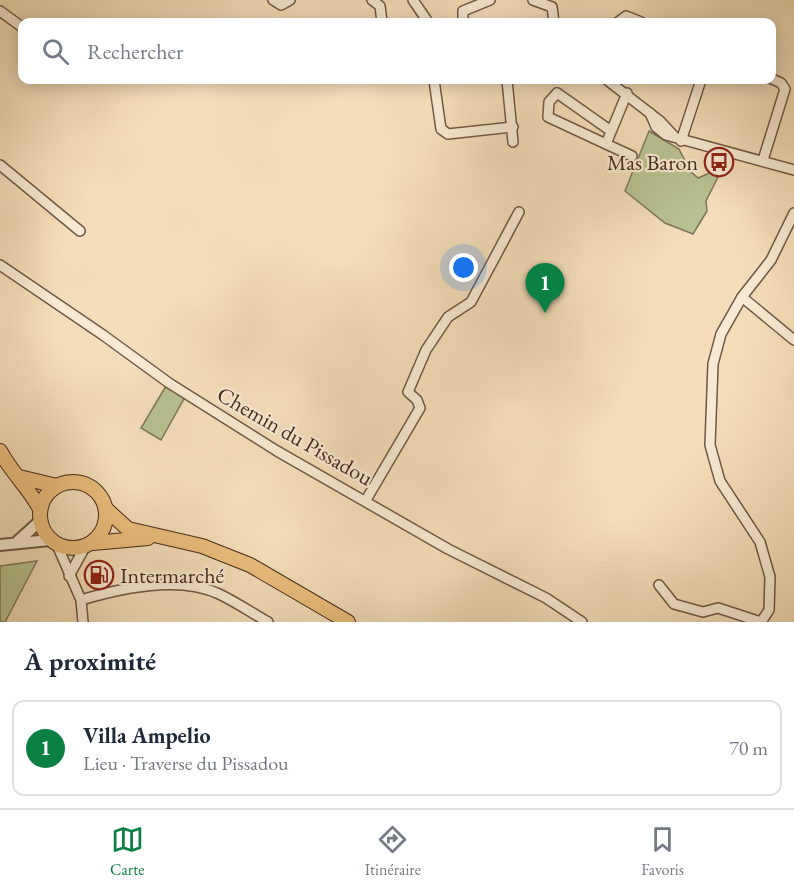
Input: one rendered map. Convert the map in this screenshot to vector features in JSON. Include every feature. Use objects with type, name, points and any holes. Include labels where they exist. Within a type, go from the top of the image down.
[{"type":"main road","points":[[0,452],[9,469],[19,477],[36,483],[57,486]]},
{"type":"main road","points":[[19,477],[54,542],[66,548],[156,537]]},
{"type":"main road","points":[[40,515],[49,492],[57,486],[72,482],[88,485],[96,491],[106,509],[128,529],[202,546],[250,565],[348,622]]},
{"type":"main road","points":[[89,545],[105,528],[106,509]]},
{"type":"street","points":[[273,0],[281,5],[290,0]]},
{"type":"street","points":[[372,0],[380,6],[382,18]]},
{"type":"street","points":[[413,0],[425,18]]},
{"type":"street","points":[[461,0],[463,18]]},
{"type":"street","points":[[463,11],[490,0]]},
{"type":"street","points":[[533,0],[552,7],[553,18]]},
{"type":"street","points":[[0,11],[18,24]]},
{"type":"street","points":[[764,160],[785,89],[781,83],[776,81]]},
{"type":"street","points":[[435,84],[441,129],[448,134],[513,127]]},
{"type":"street","points":[[508,84],[513,142]]},
{"type":"street","points":[[613,84],[650,113],[656,127],[666,135],[794,170]]},
{"type":"street","points":[[677,138],[699,84]]},
{"type":"street","points":[[611,130],[557,93],[549,102],[548,117],[632,156]]},
{"type":"street","points":[[606,144],[627,93]]},
{"type":"street","points":[[0,165],[80,231]]},
{"type":"street","points":[[366,500],[420,408],[417,400],[408,392],[426,350],[448,317],[471,302],[519,212]]},
{"type":"street","points":[[659,585],[674,604],[703,612],[718,608],[761,622],[769,610],[770,577],[760,542],[720,481],[710,445],[713,364],[721,334],[742,297],[771,260],[794,213]]},
{"type":"street","name":"Chemin du Pissadou","points":[[0,265],[169,383],[278,451],[448,549],[546,598],[582,622]]},
{"type":"street","points":[[742,297],[794,340]]},
{"type":"street","points":[[17,542],[40,515]]},
{"type":"street","points":[[0,544],[54,542],[81,600],[83,622]]},
{"type":"street","points":[[69,576],[89,545]]},
{"type":"street","points":[[81,600],[150,585],[177,585],[217,593],[268,622]]},
{"type":"green space","points":[[649,131],[679,149],[690,171],[698,178],[723,167],[706,201],[707,211],[693,234],[665,223],[625,191]]},
{"type":"green space","points":[[166,386],[185,397],[161,440],[141,428]]},
{"type":"green space","points":[[37,561],[5,622],[0,622],[0,566]]},
{"type":"place","name":"Mas Baron","points":[[719,162]]},
{"type":"place","name":"Villa Ampelio","points":[[545,313]]},
{"type":"place","name":"Intermarché","points":[[99,575]]}]
